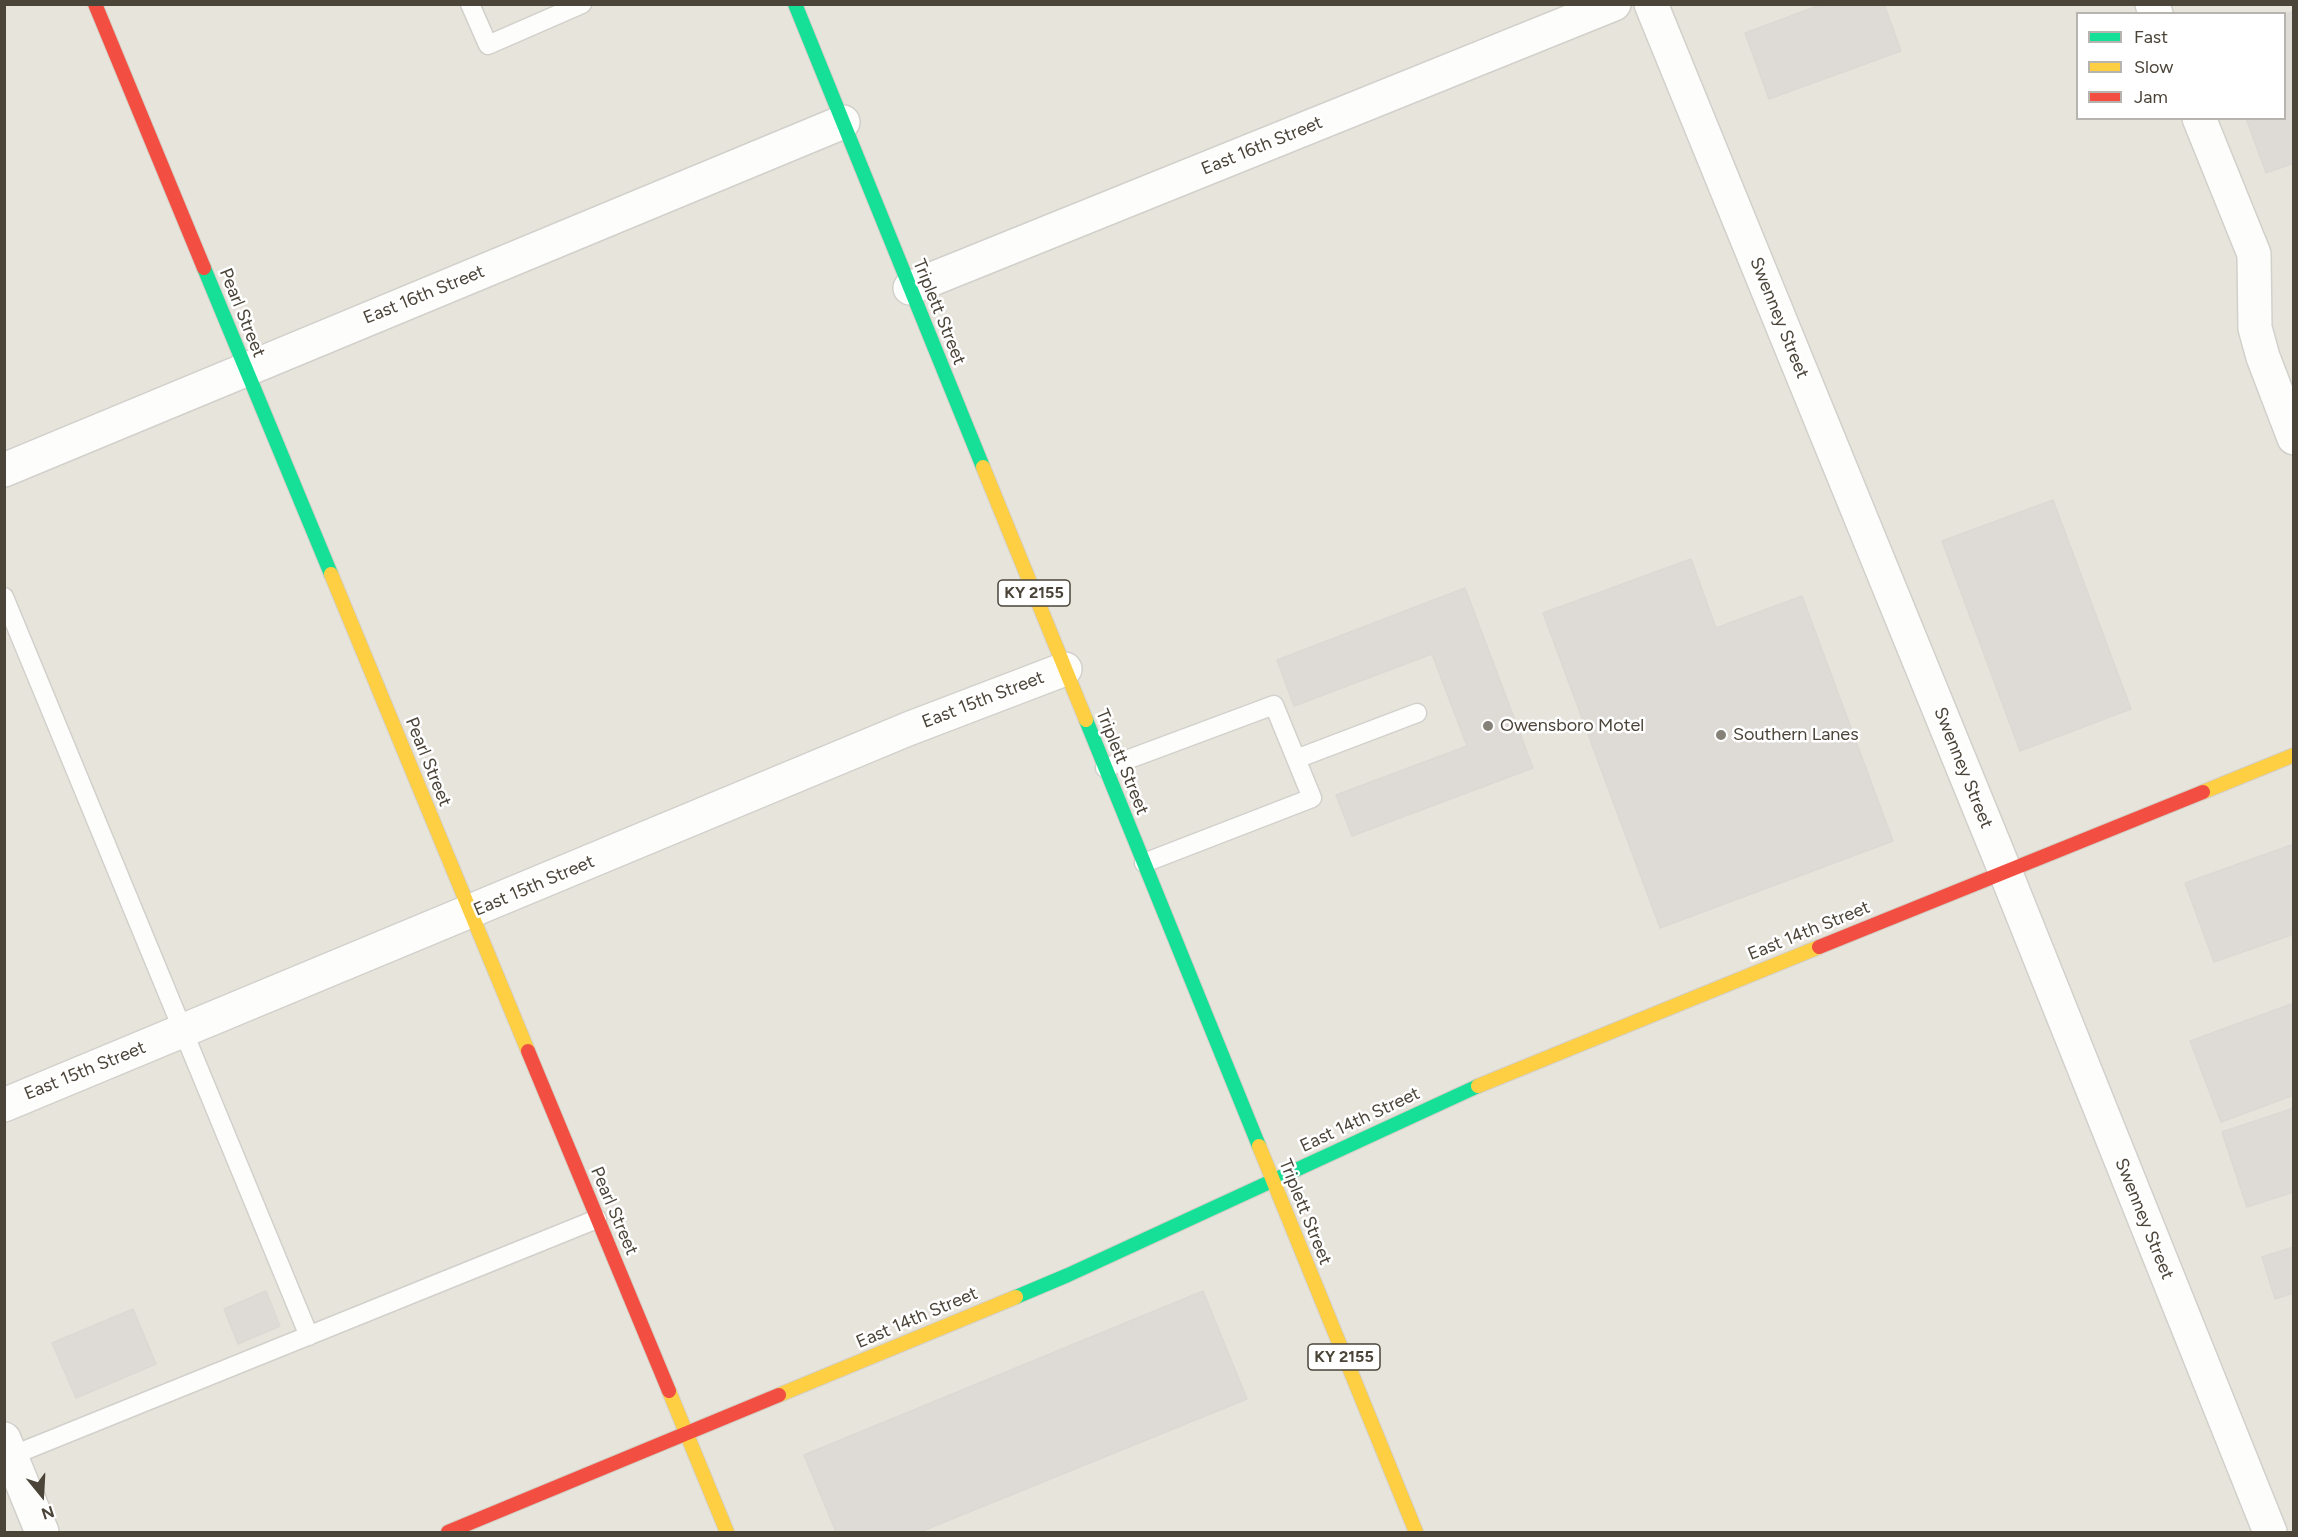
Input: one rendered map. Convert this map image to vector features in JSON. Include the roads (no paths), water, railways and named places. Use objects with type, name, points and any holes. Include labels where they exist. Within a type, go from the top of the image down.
[{"type":"street","name":"Pearl Street","points":[[95,4],[728,1533]]},
{"type":"street","name":"Triplett Street","points":[[795,4],[1416,1533]]},
{"type":"street","name":"East 16th Street","points":[[910,288],[1614,4]]},
{"type":"street","name":"Swenney Street","points":[[1651,4],[2005,871],[2270,1533]]},
{"type":"street","points":[[2200,120],[2254,254],[2255,328],[2263,357],[2294,438]]},
{"type":"street","name":"East 16th Street","points":[[4,470],[843,122]]},
{"type":"street","name":"East 15th Street","points":[[4,1105],[908,729],[1065,669]]},
{"type":"street","name":"East 14th Street","points":[[448,1533],[1068,1275],[1477,1086],[2294,755]]},
{"type":"street","points":[[8,1448],[42,1533]]},
{"type":"lane","points":[[470,4],[488,45],[582,4]]},
{"type":"lane","points":[[4,597],[309,1336]]},
{"type":"lane","points":[[1105,768],[1274,705],[1312,798],[1144,864]]},
{"type":"lane","points":[[1296,759],[1417,713]]},
{"type":"lane","points":[[8,1448],[309,1336],[597,1219]]},
{"type":"place","name":"Owensboro Motel","points":[[1488,726]]},
{"type":"place","name":"Southern Lanes","points":[[1721,735]]}]
